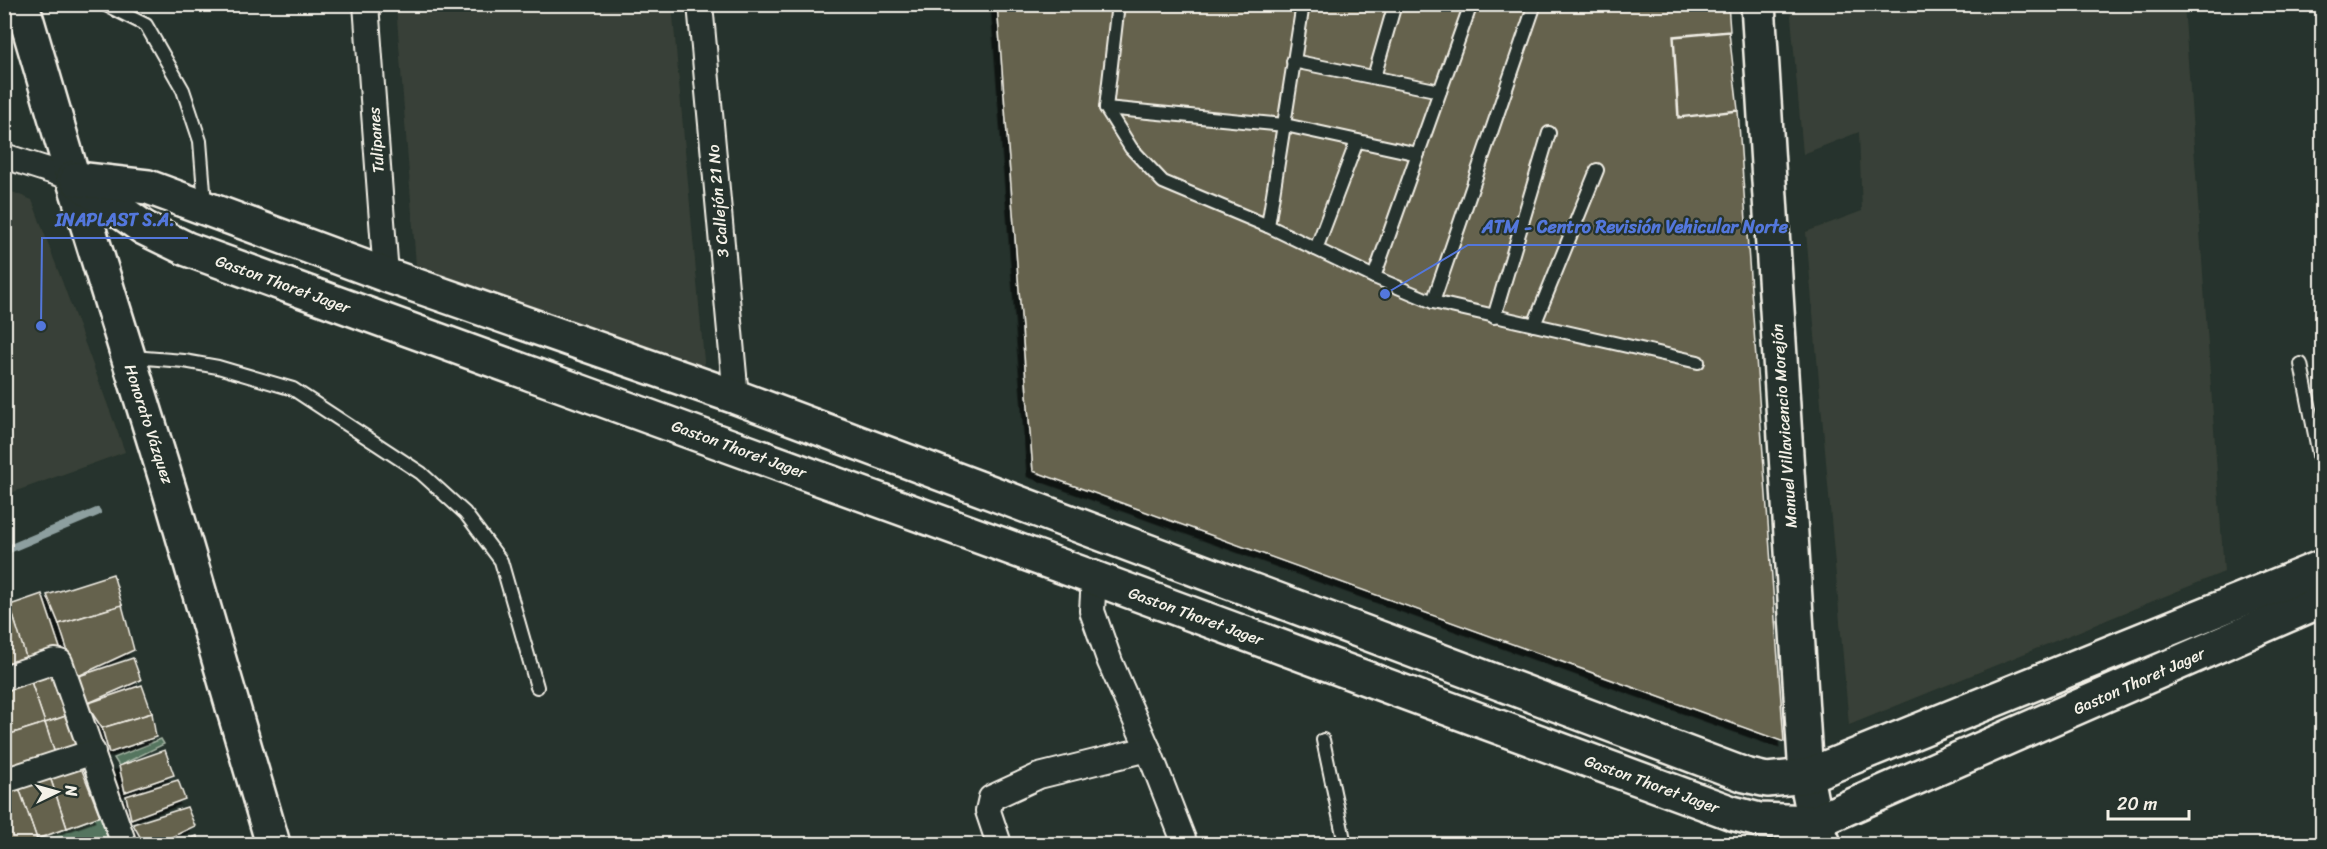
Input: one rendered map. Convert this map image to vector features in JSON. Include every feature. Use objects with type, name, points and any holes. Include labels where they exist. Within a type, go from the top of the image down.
[{"type":"street","name":"Honorato Vázquez","points":[[22,4],[170,492],[273,844]]},
{"type":"street","name":"Tulipanes","points":[[366,4],[386,274]]},
{"type":"street","name":"3 Callejón 21 No","points":[[700,4],[736,397]]},
{"type":"street","name":"Manuel Villavicencio Morejón","points":[[1758,4],[1806,776],[1820,833]]},
{"type":"street","name":"Gaston Thoret Jager","points":[[4,156],[73,178],[148,187],[386,274],[736,397],[1745,775],[1767,780],[1806,776],[2322,567]]},
{"type":"street","name":"Gaston Thoret Jager","points":[[73,178],[144,228],[187,249],[1094,578],[1732,813],[1820,833],[2322,600]]},
{"type":"street","points":[[1094,578],[1092,612],[1110,662],[1148,749],[1185,844]]},
{"type":"street","points":[[4,678],[55,661],[60,662],[124,844]]},
{"type":"street","points":[[999,844],[988,811],[991,798],[1039,776],[1148,749]]},
{"type":"street","points":[[4,781],[93,752]]},
{"type":"lane","points":[[104,4],[146,25],[183,90],[200,141],[205,208]]},
{"type":"lane","points":[[1118,4],[1106,108],[1131,148],[1163,182],[1268,226],[1374,277],[1433,302],[1698,362]]},
{"type":"lane","points":[[1268,226],[1303,4]]},
{"type":"lane","points":[[1374,77],[1395,4]]},
{"type":"lane","points":[[1374,277],[1471,4]]},
{"type":"lane","points":[[1433,302],[1535,4]]},
{"type":"lane","points":[[1293,61],[1440,91]]},
{"type":"lane","points":[[1106,108],[1285,125],[1418,154]]},
{"type":"lane","points":[[1494,316],[1549,133]]},
{"type":"lane","points":[[1316,249],[1357,141]]},
{"type":"lane","points":[[1534,325],[1597,170]]},
{"type":"lane","points":[[128,357],[184,361],[218,367],[293,390],[421,473],[465,513],[501,561],[537,687]]},
{"type":"lane","points":[[2301,364],[2322,470]]},
{"type":"lane","points":[[1323,740],[1345,844]]},
{"type":"shaded area","points":[[396,5],[672,5],[705,372],[416,265]]},
{"type":"shaded area","points":[[1790,5],[2184,5],[2224,572],[1849,725],[1806,232],[1862,211],[1859,132],[1803,154]]},
{"type":"shaded area","points":[[5,189],[32,200],[125,452],[5,495]]},
{"type":"green space","points":[[161,739],[164,744],[119,766],[114,758]]},
{"type":"green space","points":[[100,816],[110,844],[40,844],[37,839]]},
{"type":"building","points":[[997,4],[1728,4],[1730,31],[1673,36],[1678,118],[1738,111],[1784,742],[1033,471]]},
{"type":"building","points":[[1729,32],[1738,110],[1679,117],[1674,37]]},
{"type":"building","points":[[113,574],[122,605],[59,624],[47,595]]},
{"type":"building","points":[[42,594],[61,651],[27,663],[10,605]]},
{"type":"building","points":[[122,605],[134,650],[76,677],[59,624]]},
{"type":"building","points":[[11,609],[26,657],[4,665],[4,612]]},
{"type":"building","points":[[133,658],[141,680],[86,704],[76,677]]},
{"type":"building","points":[[59,667],[75,713],[45,723],[29,676]]},
{"type":"building","points":[[29,676],[45,723],[4,736],[4,685]]},
{"type":"building","points":[[142,685],[152,713],[102,728],[86,704]]},
{"type":"building","points":[[75,713],[87,750],[57,760],[45,723]]},
{"type":"building","points":[[152,713],[156,737],[109,753],[102,728]]},
{"type":"building","points":[[45,723],[57,760],[4,778],[4,736]]},
{"type":"building","points":[[165,750],[174,775],[125,792],[119,766]]},
{"type":"building","points":[[80,765],[100,816],[67,828],[50,777]]},
{"type":"building","points":[[50,777],[67,828],[37,839],[19,788]]},
{"type":"building","points":[[178,780],[185,799],[131,819],[126,796]]},
{"type":"building","points":[[19,788],[37,839],[24,844],[8,844],[4,836],[4,794]]},
{"type":"building","points":[[187,807],[195,826],[157,844],[144,844],[133,824]]},
{"type":"building","points":[[197,836],[199,844],[174,844]]},
{"type":"building","points":[[37,839],[40,844],[24,844]]},
{"type":"waterway","points":[[4,551],[97,512]]},
{"type":"place","name":"ATM - Centro Revisión Vehicular Norte","points":[[1385,294]]},
{"type":"place","name":"INAPLAST S.A.","points":[[41,326]]}]
